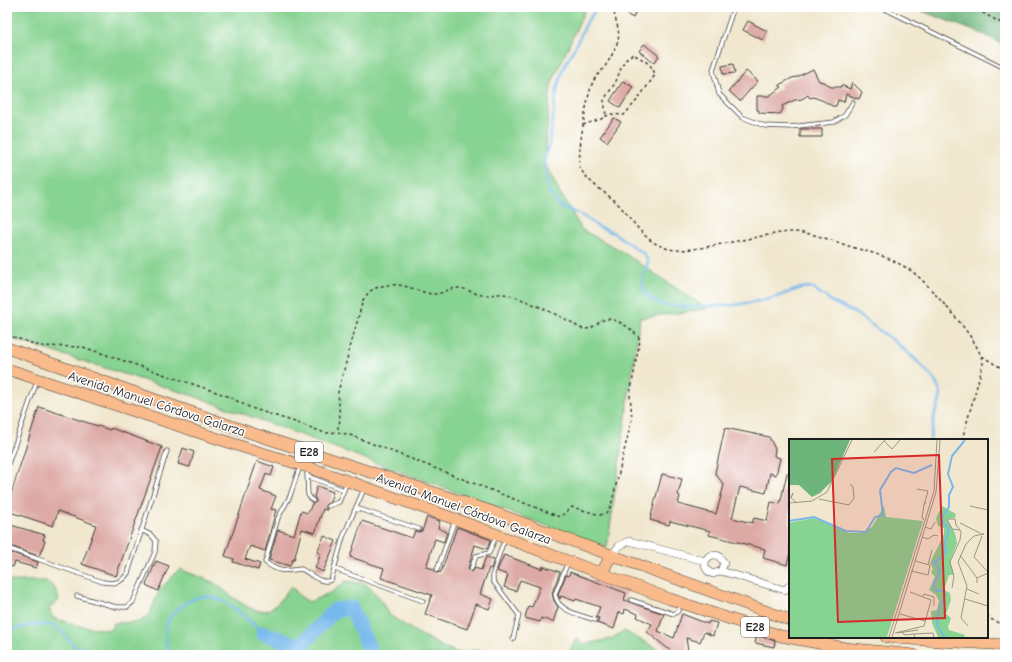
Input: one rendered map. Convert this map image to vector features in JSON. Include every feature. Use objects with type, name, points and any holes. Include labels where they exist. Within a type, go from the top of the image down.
[{"type":"main road","name":"Avenida Manuel Córdova Galarza","points":[[7,348],[254,434],[487,510],[789,620]]},
{"type":"main road","name":"Avenida Manuel Córdova Galarza","points":[[7,369],[249,449],[304,468],[345,485],[365,486],[601,574],[680,602],[789,637]]},
{"type":"main road","points":[[144,414],[149,397]]},
{"type":"main road","points":[[249,449],[254,434]]},
{"type":"main road","points":[[601,574],[611,556]]},
{"type":"main road","name":"Avenida Manuel Córdova Galarza","points":[[793,638],[845,648],[914,655]]},
{"type":"main road","points":[[895,638],[1005,646]]},
{"type":"street","points":[[611,556],[619,546],[629,541],[705,561]]},
{"type":"street","points":[[705,561],[711,555],[719,556],[724,563],[721,571]]},
{"type":"street","points":[[705,561],[705,565],[709,572],[718,573],[721,571],[785,590],[789,586]]},
{"type":"lane","points":[[734,7],[713,70],[719,94],[742,117],[765,126],[790,127],[834,122],[845,116],[853,102]]},
{"type":"lane","points":[[881,7],[1005,68]]},
{"type":"lane","points":[[7,467],[38,379]]},
{"type":"lane","points":[[7,548],[103,582],[111,584],[119,583],[128,573],[167,450]]},
{"type":"lane","points":[[304,468],[308,495],[313,501]]},
{"type":"lane","points":[[304,468],[278,518],[265,562],[271,567],[287,571],[301,569],[315,578],[327,582],[331,580],[343,537],[365,486]]},
{"type":"lane","points":[[328,506],[339,502],[345,485]]},
{"type":"lane","points":[[356,508],[419,529]]},
{"type":"lane","points":[[437,570],[455,519]]},
{"type":"lane","points":[[77,596],[116,607],[127,607],[133,602],[155,552],[156,541],[151,534],[141,530]]},
{"type":"lane","points":[[471,569],[476,556],[489,553],[501,537]]},
{"type":"lane","points":[[501,537],[502,546],[493,573],[493,581],[519,615],[513,639]]},
{"type":"lane","points":[[568,561],[555,594],[556,598],[566,610],[595,620]]},
{"type":"lane","points":[[335,569],[423,601]]},
{"type":"lane","points":[[631,600],[674,614],[678,611],[680,602]]},
{"type":"path","points":[[614,7],[614,13],[619,31],[618,40],[604,67],[593,80],[591,85],[583,125],[580,167],[587,178],[617,203],[643,235],[652,241],[671,249],[682,250],[792,232],[832,240],[873,252],[894,260],[912,272],[958,319],[982,356],[1005,369]]},
{"type":"path","points":[[972,7],[1005,25]]},
{"type":"path","points":[[583,125],[606,116],[610,114],[624,115],[638,99],[655,75],[654,69],[649,63],[633,54],[627,58],[616,81],[604,100],[606,116]]},
{"type":"path","points":[[7,335],[40,346],[83,347],[226,395],[251,408],[325,433],[337,432],[369,442],[555,516],[560,516],[572,507],[600,515],[606,513],[611,506],[632,418],[630,394],[640,340],[634,331],[616,321],[608,319],[591,328],[580,328],[548,311],[510,295],[500,293],[482,295],[459,288],[433,294],[393,284],[384,286],[368,292],[363,300],[338,392],[340,420],[337,432]]},
{"type":"path","points":[[962,439],[982,364],[982,356]]},
{"type":"path","points":[[988,616],[990,619],[1005,625]]},
{"type":"green space","points":[[7,7],[586,7],[551,85],[544,162],[582,230],[618,249],[707,309],[640,318],[607,548],[203,399],[7,337]]},
{"type":"green space","points":[[911,7],[1005,7],[1005,46],[985,35]]},
{"type":"green space","points":[[180,569],[212,582],[246,606],[261,611],[268,610],[275,606],[291,586],[301,597],[309,602],[332,592],[346,581],[366,584],[379,597],[388,614],[414,631],[443,647],[459,653],[478,650],[487,655],[7,655],[7,581],[46,581],[55,588],[59,600],[49,609],[53,618],[80,626],[110,630],[114,623],[139,622],[149,615],[160,589]]},
{"type":"green space","points":[[624,631],[669,655],[568,655],[576,638],[585,644],[611,639]]},
{"type":"building","points":[[629,7],[638,7],[633,18],[626,14]]},
{"type":"building","points":[[748,21],[767,31],[763,40],[743,30]]},
{"type":"building","points":[[644,44],[659,56],[654,63],[639,51]]},
{"type":"building","points":[[733,64],[735,73],[723,74],[722,66]]},
{"type":"building","points":[[813,69],[819,81],[831,87],[841,87],[841,85],[850,89],[852,82],[862,92],[859,99],[846,94],[844,102],[838,100],[836,106],[832,106],[813,97],[810,98],[808,95],[802,99],[795,100],[782,106],[783,109],[780,114],[759,113],[759,110],[757,110],[757,96],[769,96],[782,87],[779,85]]},
{"type":"building","points":[[746,71],[758,81],[740,101],[729,91]]},
{"type":"building","points":[[623,81],[633,87],[620,108],[610,101]]},
{"type":"building","points":[[614,118],[621,122],[607,142],[600,137]]},
{"type":"building","points":[[800,129],[822,129],[822,137],[800,137]]},
{"type":"building","points":[[39,407],[110,430],[111,428],[162,447],[116,576],[82,564],[96,525],[58,511],[53,526],[7,511],[7,506]]},
{"type":"building","points":[[725,428],[769,437],[775,449],[774,456],[780,458],[776,475],[770,473],[766,493],[740,487],[732,518],[752,523],[754,518],[767,521],[771,502],[780,504],[787,473],[789,473],[789,556],[787,565],[763,558],[765,549],[709,535],[710,531],[670,521],[669,525],[650,520],[662,474],[682,479],[678,495],[680,496],[678,504],[716,514],[724,485],[715,473]]},
{"type":"building","points":[[183,448],[194,452],[190,467],[178,464]]},
{"type":"building","points":[[257,461],[274,467],[271,476],[266,474],[260,490],[276,496],[271,509],[276,510],[265,551],[250,546],[245,559],[260,564],[258,570],[233,562],[234,559],[225,556]]},
{"type":"building","points":[[317,486],[333,492],[330,502],[325,505],[327,510],[323,509],[315,533],[302,529],[294,560],[292,560],[290,566],[269,560],[278,530],[294,535],[301,511],[308,513],[312,504],[316,502],[314,497]]},
{"type":"building","points":[[427,517],[440,521],[438,528],[447,532],[444,542],[435,539],[426,567],[434,569],[436,573],[441,572],[457,527],[491,540],[487,549],[475,545],[468,569],[471,572],[475,568],[481,570],[486,557],[494,559],[491,569],[489,568],[480,594],[493,599],[489,609],[476,604],[467,629],[425,614],[432,595],[381,578],[384,568],[350,557],[362,521],[412,538],[415,531],[422,531]]},
{"type":"building","points":[[7,524],[45,535],[43,540],[45,541],[39,556],[7,545]]},
{"type":"building","points":[[324,536],[336,541],[323,572],[315,568],[321,554],[317,552]]},
{"type":"building","points":[[7,551],[38,562],[36,568],[15,562],[13,567],[7,565]]},
{"type":"building","points":[[504,555],[542,569],[543,566],[560,572],[552,593],[554,601],[558,607],[553,622],[541,618],[540,622],[525,618],[528,606],[532,607],[540,587],[520,580],[516,591],[504,587],[508,575],[497,571]]},
{"type":"building","points":[[156,561],[169,566],[158,591],[146,585]]},
{"type":"building","points":[[570,572],[626,593],[624,600],[664,614],[658,631],[674,638],[682,614],[708,624],[709,621],[717,623],[713,636],[704,632],[700,642],[686,638],[688,651],[685,655],[676,655],[647,632],[652,624],[637,617],[638,614],[625,609],[624,614],[619,612],[614,629],[597,623],[599,618],[596,617],[600,607],[561,596],[560,599],[558,594],[566,575],[569,576]]},
{"type":"building","points":[[757,635],[775,641],[774,647],[755,643]]},
{"type":"waterway","points":[[598,7],[588,20],[563,69],[557,89],[549,145],[544,161],[548,190],[559,206],[575,212],[597,226],[614,233],[644,254],[648,261],[642,284],[644,291],[649,298],[662,305],[690,307],[735,305],[770,299],[801,288],[809,287],[834,303],[855,313],[894,341],[917,361],[934,379],[941,393],[939,404],[935,413],[930,439]]},
{"type":"waterway","points":[[167,655],[166,628],[170,617],[182,606],[193,599],[204,596],[225,602],[263,633]]},
{"type":"waterway","points":[[263,633],[300,646],[335,610],[351,608],[372,655]]},
{"type":"waterway","points":[[7,626],[14,629],[37,624],[56,626],[75,646],[101,655]]}]
